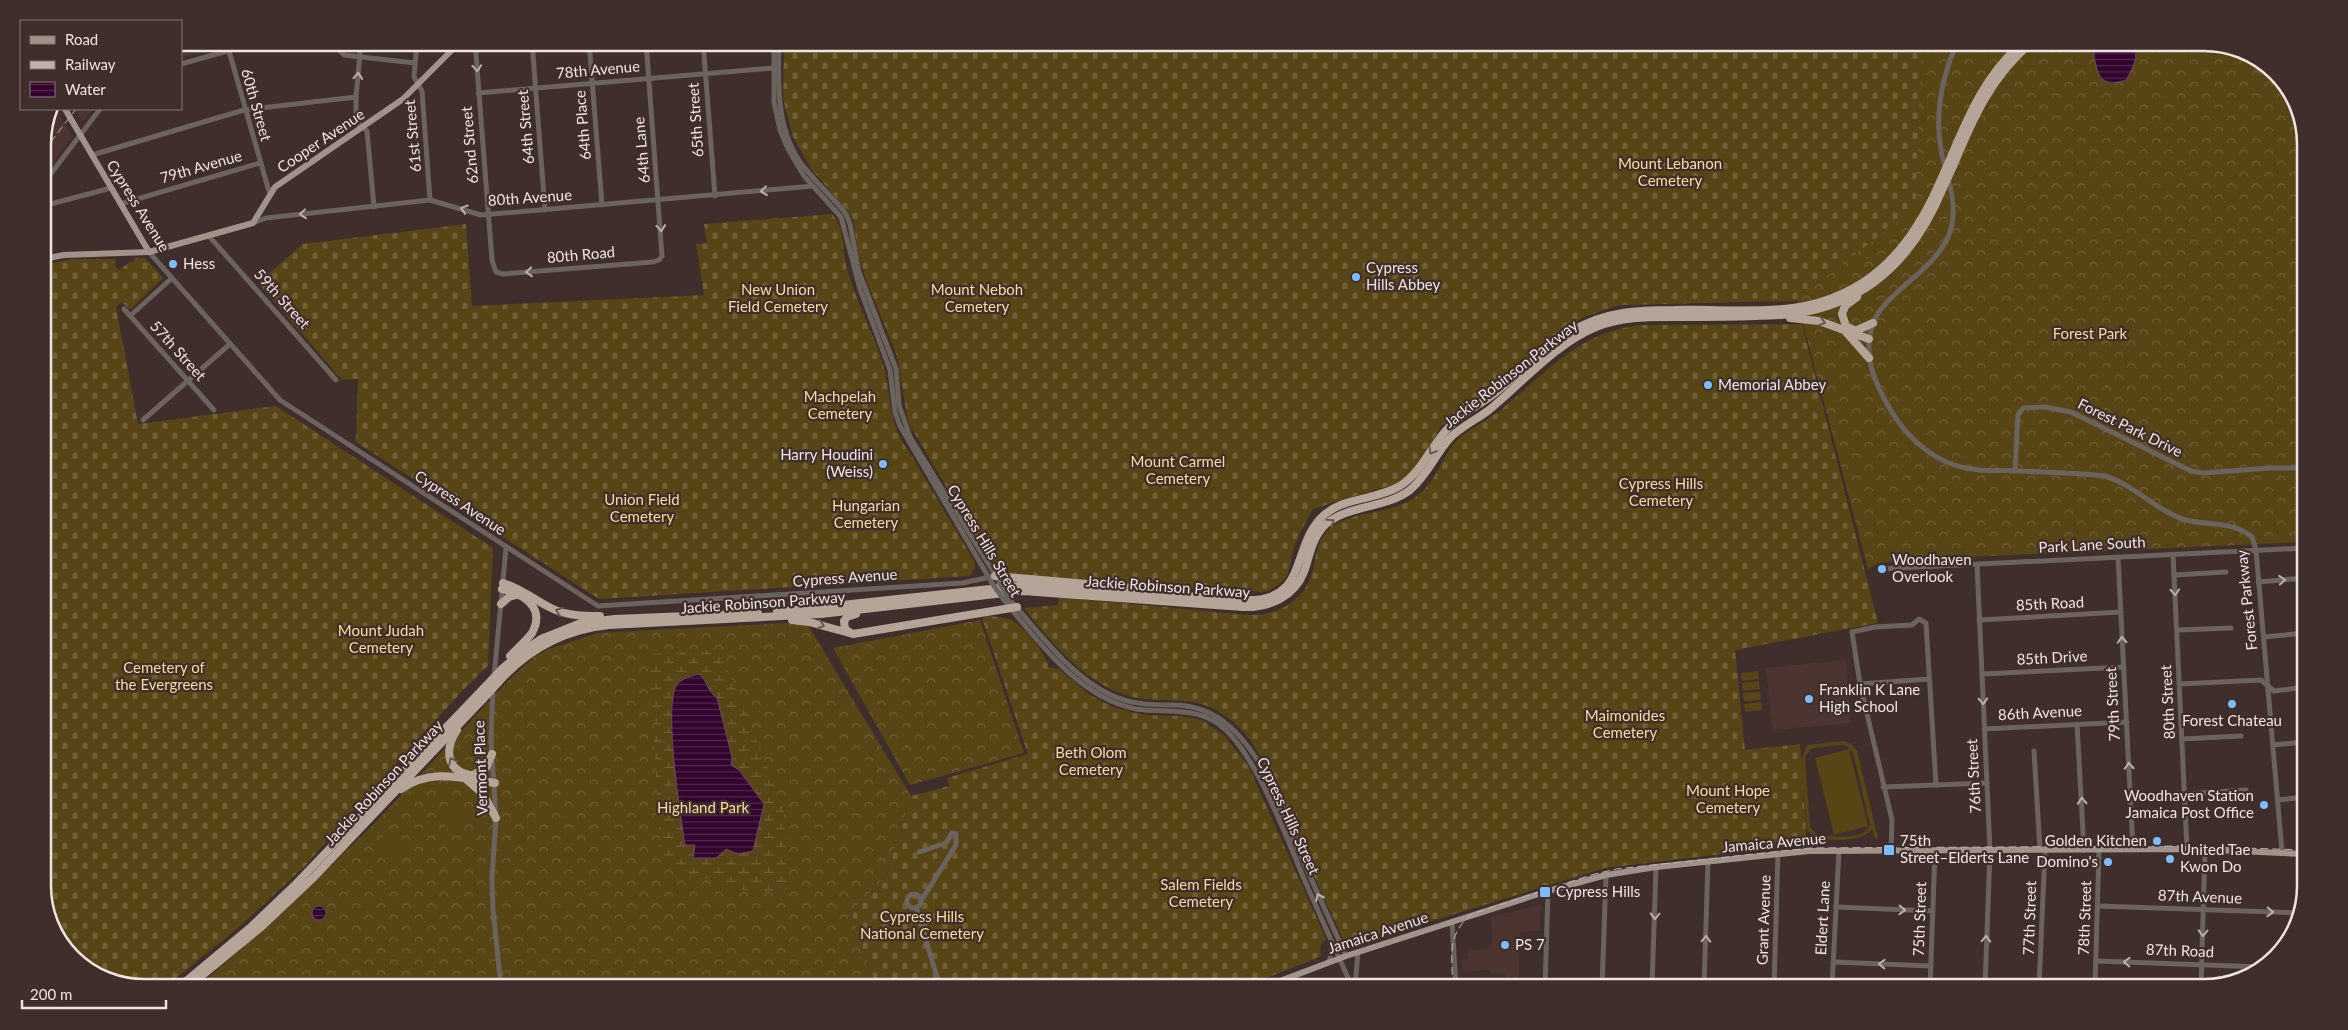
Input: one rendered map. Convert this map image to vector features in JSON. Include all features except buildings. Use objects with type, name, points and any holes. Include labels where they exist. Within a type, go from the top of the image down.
[{"type":"highway","points":[[1999,66],[2011,51]]},
{"type":"highway","name":"Jackie Robinson Parkway","points":[[1952,161],[1972,108],[1999,66],[2014,51]]},
{"type":"highway","name":"Jackie Robinson Parkway","points":[[199,979],[260,928],[314,877],[483,699],[504,672],[536,649],[558,637],[583,629],[617,624],[755,619],[888,607],[1023,591],[1243,607],[1268,605],[1286,596],[1297,585],[1304,571],[1314,540],[1323,527],[1338,517],[1390,501],[1410,490],[1426,474],[1446,443],[1570,341],[1597,326],[1634,318],[1798,314],[1824,307],[1848,297],[1871,284],[1892,268],[1916,241],[1929,220],[1952,161],[1982,100],[2001,73],[2023,51]]},
{"type":"highway","name":"Jackie Robinson Parkway","points":[[190,979],[252,926],[294,886],[483,690],[534,643],[565,628],[598,620],[805,610],[1020,585],[1255,600],[1279,592],[1295,574],[1306,542],[1321,517],[1340,505],[1391,490],[1408,480],[1419,469],[1445,432],[1568,334],[1587,323],[1608,315],[1635,310],[1784,309],[1818,302],[1844,293],[1874,274],[1901,250],[1922,220],[1941,186]]},
{"type":"highway","points":[[1870,337],[1844,324],[1842,310],[1871,284]]},
{"type":"highway","points":[[1763,316],[1815,320],[1844,331],[1870,337]]},
{"type":"highway","points":[[1855,331],[1874,323]]},
{"type":"highway","points":[[1844,331],[1869,358]]},
{"type":"highway","points":[[993,579],[1139,588],[1185,595]]},
{"type":"highway","points":[[503,586],[520,594],[531,603],[535,615],[535,623],[530,636],[509,657],[504,672]]},
{"type":"highway","points":[[503,586],[518,588],[550,608],[566,614],[642,618]]},
{"type":"highway","points":[[501,604],[509,597],[520,594]]},
{"type":"highway","points":[[853,634],[843,625],[847,617],[888,607]]},
{"type":"highway","points":[[755,619],[804,621],[853,634],[1014,608]]},
{"type":"highway","points":[[469,712],[452,739],[448,751],[450,761],[456,769],[494,781]]},
{"type":"highway","points":[[473,775],[486,768],[492,754]]},
{"type":"highway","points":[[389,797],[410,782],[424,777],[443,775],[494,781]]},
{"type":"highway","points":[[464,778],[483,794],[496,818]]},
{"type":"main road","name":"Cooper Avenue","points":[[253,223],[275,187],[404,99],[452,51]]},
{"type":"main road","name":"Cypress Avenue","points":[[67,110],[149,252]]},
{"type":"main road","points":[[51,258],[64,255],[149,252],[253,223]]},
{"type":"main road","name":"Jamaica Avenue","points":[[1290,979],[1343,957],[1548,891],[1606,875],[1656,867],[1778,853],[1839,850],[2187,849],[2297,853]]},
{"type":"street","points":[[182,64],[228,51]]},
{"type":"street","name":"60th Street","points":[[228,51],[270,195]]},
{"type":"street","points":[[340,51],[344,55],[415,63]]},
{"type":"street","points":[[360,51],[356,96],[356,122],[367,131],[374,207]]},
{"type":"street","name":"61st Street","points":[[416,51],[414,77],[422,91],[430,200]]},
{"type":"street","name":"62nd Street","points":[[476,51],[492,260],[494,268],[499,274]]},
{"type":"street","name":"64th Street","points":[[533,51],[545,210]]},
{"type":"street","name":"64th Place","points":[[590,51],[602,205]]},
{"type":"street","name":"64th Lane","points":[[647,51],[662,256]]},
{"type":"street","name":"65th Street","points":[[704,51],[715,196]]},
{"type":"street","name":"Cypress Hills Street","points":[[775,51],[782,115],[800,161],[842,209],[850,224],[859,272],[896,369],[900,405],[907,437]]},
{"type":"street","name":"Cypress Hills Street","points":[[778,51],[774,102],[780,130],[797,165],[840,217],[844,225],[860,289],[890,370],[895,412],[907,437],[993,579],[1007,600],[1055,658],[1081,682],[1108,700],[1136,709],[1194,713],[1214,721],[1228,732],[1253,764],[1334,944],[1343,957]]},
{"type":"street","points":[[1954,51],[1943,79],[1938,115],[1940,149],[1954,207],[1950,233],[1939,255],[1930,265],[1886,302],[1874,323],[1870,337],[1869,358],[1876,382],[1889,411],[1908,435],[1926,451],[1960,467],[1980,470],[2014,471]]},
{"type":"street","name":"78th Avenue","points":[[478,93],[776,68]]},
{"type":"street","points":[[92,155],[244,110],[356,96]]},
{"type":"street","points":[[51,173],[99,110]]},
{"type":"street","name":"79th Avenue","points":[[120,204],[260,163]]},
{"type":"street","name":"80th Avenue","points":[[253,223],[266,218],[430,200],[482,215],[813,186]]},
{"type":"street","points":[[51,204],[111,188]]},
{"type":"street","name":"59th Street","points":[[208,235],[336,380]]},
{"type":"street","name":"Cypress Avenue","points":[[149,252],[280,400],[598,606],[962,583],[993,579]]},
{"type":"street","name":"80th Road","points":[[499,274],[653,262],[659,260],[662,256]]},
{"type":"street","points":[[130,316],[172,278]]},
{"type":"street","name":"57th Street","points":[[124,309],[214,410]]},
{"type":"street","points":[[143,420],[230,344]]},
{"type":"street","name":"Forest Park Drive","points":[[2014,471],[2018,415],[2023,408],[2046,406],[2071,412],[2191,471],[2203,473],[2297,468]]},
{"type":"street","name":"Forest Parkway","points":[[2014,471],[2085,474],[2112,478],[2180,518],[2236,527],[2252,537],[2256,550],[2282,852]]},
{"type":"street","name":"Vermont Place","points":[[500,979],[493,910],[492,877],[496,818],[492,754],[492,708],[506,548]]},
{"type":"street","name":"Park Lane South","points":[[1879,569],[2297,548]]},
{"type":"street","name":"80th Street","points":[[2173,554],[2187,849]]},
{"type":"street","name":"79th Street","points":[[2118,556],[2133,850]]},
{"type":"street","name":"76th Street","points":[[1977,564],[1990,851],[1985,979]]},
{"type":"street","points":[[2174,575],[2226,572]]},
{"type":"street","points":[[2258,582],[2297,579]]},
{"type":"street","name":"Cypress Hills Street","points":[[1014,608],[1058,653],[1097,688],[1132,702],[1154,705],[1185,705],[1203,710],[1229,724],[1246,742],[1258,761],[1343,957]]},
{"type":"street","name":"85th Road","points":[[1979,620],[2121,612]]},
{"type":"street","points":[[1891,851],[1892,820],[1860,684],[1852,632],[1875,627],[1912,625],[1919,619],[1926,623],[1936,785]]},
{"type":"street","points":[[2177,630],[2231,628]]},
{"type":"street","points":[[2264,637],[2297,634]]},
{"type":"street","name":"85th Drive","points":[[1982,674],[2124,667]]},
{"type":"street","points":[[1860,684],[1929,679]]},
{"type":"street","points":[[2179,684],[2261,680],[2274,690],[2297,689]]},
{"type":"street","name":"86th Avenue","points":[[1984,729],[2127,722]]},
{"type":"street","points":[[2077,724],[2084,850]]},
{"type":"street","points":[[2182,739],[2241,736]]},
{"type":"street","points":[[2273,745],[2297,743]]},
{"type":"street","name":"77th Street","points":[[2034,751],[2042,850],[2040,979]]},
{"type":"street","points":[[1883,787],[1987,783]]},
{"type":"street","points":[[2185,794],[2246,790]]},
{"type":"street","points":[[2278,800],[2297,798]]},
{"type":"street","points":[[916,907],[956,845],[956,834],[952,833],[946,843],[919,852]]},
{"type":"street","name":"Eldert Lane","points":[[1832,979],[1839,850]]},
{"type":"street","name":"78th Street","points":[[2095,979],[2099,850]]},
{"type":"street","points":[[2201,979],[2205,850]]},
{"type":"street","name":"75th Street","points":[[1930,979],[1935,851]]},
{"type":"street","name":"Grant Avenue","points":[[1774,979],[1778,853]]},
{"type":"street","points":[[1704,979],[1708,861]]},
{"type":"street","points":[[1652,979],[1656,867]]},
{"type":"street","points":[[1602,979],[1606,875]]},
{"type":"street","points":[[1545,979],[1548,891]]},
{"type":"street","points":[[916,907],[908,904],[908,898],[916,894],[921,901]]},
{"type":"street","name":"87th Avenue","points":[[2098,906],[2293,913]]},
{"type":"street","points":[[916,907],[937,979]]},
{"type":"street","points":[[1836,907],[1933,911]]},
{"type":"street","points":[[1452,922],[1455,979]]},
{"type":"street","points":[[1329,962],[1334,944]]},
{"type":"street","points":[[1356,979],[1358,952]]},
{"type":"street","points":[[1343,957],[1349,979]]},
{"type":"street","name":"87th Road","points":[[2096,961],[2249,967]]},
{"type":"street","points":[[1833,962],[1931,966]]},
{"type":"shaded area","points":[[182,51],[208,51],[182,58]]},
{"type":"shaded area","points":[[58,110],[72,137],[51,166],[51,138]]},
{"type":"shaded area","points":[[76,110],[92,110],[82,122]]},
{"type":"shaded area","name":"Franklin K Lane High School","points":[[1846,660],[1851,723],[1772,730],[1766,668]]},
{"type":"shaded area","name":"PS 7","points":[[1541,904],[1540,931],[1520,932],[1519,979],[1505,979],[1505,974],[1491,974],[1490,970],[1462,971],[1461,959],[1468,958],[1468,950],[1487,949],[1488,946],[1492,945],[1491,918]]},
{"type":"green space","points":[[784,51],[1922,51],[1915,208],[1795,301],[1620,305],[1584,317],[1552,337],[1467,408],[1441,426],[1424,458],[1411,473],[1396,484],[1312,510],[1299,534],[1289,571],[1282,582],[1265,592],[1138,586],[997,572],[908,422],[897,356],[865,277],[857,248],[854,223],[850,214],[812,170],[793,137],[783,99]]},
{"type":"green space","name":"Forest Park","points":[[1919,51],[2210,51],[2228,54],[2245,61],[2256,67],[2274,83],[2281,92],[2292,114],[2297,138],[2297,542],[1924,559],[1878,563],[1868,569],[1796,297],[1917,155]]},
{"type":"green space","points":[[832,214],[841,232],[845,262],[850,280],[880,355],[897,430],[974,561],[975,568],[970,576],[599,599],[356,442],[358,379],[342,380],[258,283],[303,244],[466,224],[472,306],[704,295],[696,244],[707,243],[704,224]]},
{"type":"green space","name":"Cemetery of the Evergreens","points":[[136,258],[145,258],[163,278],[130,310],[122,302],[116,307],[138,424],[276,406],[493,548],[488,666],[466,687],[345,819],[307,864],[237,929],[175,979],[126,977],[109,972],[88,960],[78,952],[61,927],[56,916],[51,892],[51,263],[72,259],[113,259],[116,260],[115,266],[119,270]]},
{"type":"green space","name":"Cypress Hills Cemetery","points":[[1802,324],[1878,623],[1735,650],[1745,750],[1800,744],[1807,844],[1605,868],[1347,947],[1298,841],[1270,774],[1251,741],[1240,728],[1227,717],[1206,705],[1187,701],[1144,699],[1126,695],[1109,688],[1078,667],[1063,654],[1026,611],[1025,608],[1058,605],[1059,597],[1248,615],[1258,615],[1277,610],[1294,601],[1307,586],[1320,541],[1327,531],[1346,519],[1401,505],[1420,494],[1433,479],[1446,455],[1457,440],[1503,408],[1550,367],[1580,345],[1616,330],[1639,325]]},
{"type":"green space","points":[[989,616],[1007,618],[1015,622],[1033,640],[1049,667],[1059,669],[1090,695],[1115,708],[1145,715],[1181,716],[1202,720],[1225,736],[1249,767],[1326,939],[1321,947],[1322,956],[1263,979],[873,979],[851,912],[886,876],[911,796],[949,786],[947,778],[1028,754],[982,618]]},
{"type":"green space","points":[[980,620],[1024,753],[910,785],[833,648]]},
{"type":"green space","name":"Highland Park","points":[[788,623],[808,625],[911,796],[886,876],[851,912],[873,979],[206,979],[266,928],[373,825],[507,682],[534,657],[549,649],[597,633]]},
{"type":"green space","points":[[719,650],[784,807],[787,893],[733,889],[661,862],[649,654]],"holes":[[[702,676],[730,765],[738,854],[726,849],[694,858],[695,845],[681,822],[677,799],[672,747],[672,700]]]},
{"type":"green space","points":[[1758,671],[1759,679],[1742,681],[1741,673]]},
{"type":"green space","points":[[1759,681],[1760,689],[1743,691],[1742,683]]},
{"type":"green space","points":[[1760,692],[1761,700],[1744,701],[1743,693]]},
{"type":"green space","points":[[1761,702],[1762,710],[1745,712],[1744,704]]},
{"type":"green space","points":[[1843,741],[1851,744],[1857,751],[1878,838],[1875,839],[1872,829],[1867,834],[1859,837],[1840,840],[1820,838],[1812,835],[1807,830],[1801,762],[1807,745]],"holes":[[[1843,745],[1848,747],[1853,753],[1870,825],[1861,834],[1854,836],[1838,837],[1816,834],[1810,827],[1805,756],[1812,748]]]},
{"type":"green space","points":[[1849,749],[1868,826],[1834,835],[1815,758]]},
{"type":"green space","points":[[452,802],[470,813],[459,831],[447,828],[442,817],[445,807]]},
{"type":"green space","points":[[384,833],[397,834],[404,842],[406,850],[404,858],[397,865],[375,856]]},
{"type":"water","points":[[2094,51],[2136,51],[2136,58],[2126,80],[2118,82],[2105,81],[2099,74]]},
{"type":"water","points":[[699,674],[717,698],[732,757],[731,765],[739,770],[764,804],[753,851],[738,854],[726,849],[716,858],[693,858],[695,845],[685,845],[674,761],[672,712],[674,694],[678,683],[688,677]]},
{"type":"water","points":[[316,906],[322,906],[326,913],[322,920],[316,920],[312,916],[312,910]]},
{"type":"railway","points":[[51,142],[75,110]]},
{"type":"railway","points":[[1453,979],[1452,947],[1454,938],[1458,930],[1472,914],[1591,875],[1616,869],[1810,848],[2183,846],[2297,850]]},
{"type":"place","name":"Hess","points":[[173,264]]},
{"type":"place","name":"Cypress Hills Abbey","points":[[1356,277]]},
{"type":"place","name":"Memorial Abbey","points":[[1708,385]]},
{"type":"place","name":"Harry Houdini (Weiss)","points":[[883,464]]},
{"type":"place","name":"Woodhaven Overlook","points":[[1882,569]]},
{"type":"place","name":"Franklin K Lane High School","points":[[1809,699]]},
{"type":"place","name":"Forest Chateau","points":[[2232,704]]},
{"type":"place","name":"Woodhaven Station Jamaica Post Office","points":[[2264,805]]},
{"type":"place","name":"Golden Kitchen","points":[[2157,841]]},
{"type":"place","name":"75th Street–Elderts Lane","points":[[1889,850]]},
{"type":"place","name":"United Tae Kwon Do","points":[[2170,859]]},
{"type":"place","name":"Domino's","points":[[2108,862]]},
{"type":"place","name":"Cypress Hills","points":[[1545,892]]},
{"type":"place","name":"PS 7","points":[[1505,945]]},
{"type":"park label","name":"Mount Lebanon Cemetery","points":[[1670,172]]},
{"type":"park label","name":"New Union Field Cemetery","points":[[778,298]]},
{"type":"park label","name":"Mount Neboh Cemetery","points":[[977,298]]},
{"type":"park label","name":"Machpelah Cemetery","points":[[840,406]]},
{"type":"park label","name":"Mount Carmel Cemetery","points":[[1178,470]]},
{"type":"park label","name":"Union Field Cemetery","points":[[642,508]]},
{"type":"park label","name":"Hungarian Cemetery","points":[[866,514]]},
{"type":"park label","name":"Mount Judah Cemetery","points":[[381,640]]},
{"type":"park label","name":"Maimonides Cemetery","points":[[1625,724]]},
{"type":"park label","name":"Beth Olom Cemetery","points":[[1091,762]]},
{"type":"park label","name":"Mount Hope Cemetery","points":[[1728,800]]},
{"type":"park label","name":"Salem Fields Cemetery","points":[[1201,894]]},
{"type":"park label","name":"Cypress Hills National Cemetery","points":[[922,926]]}]
